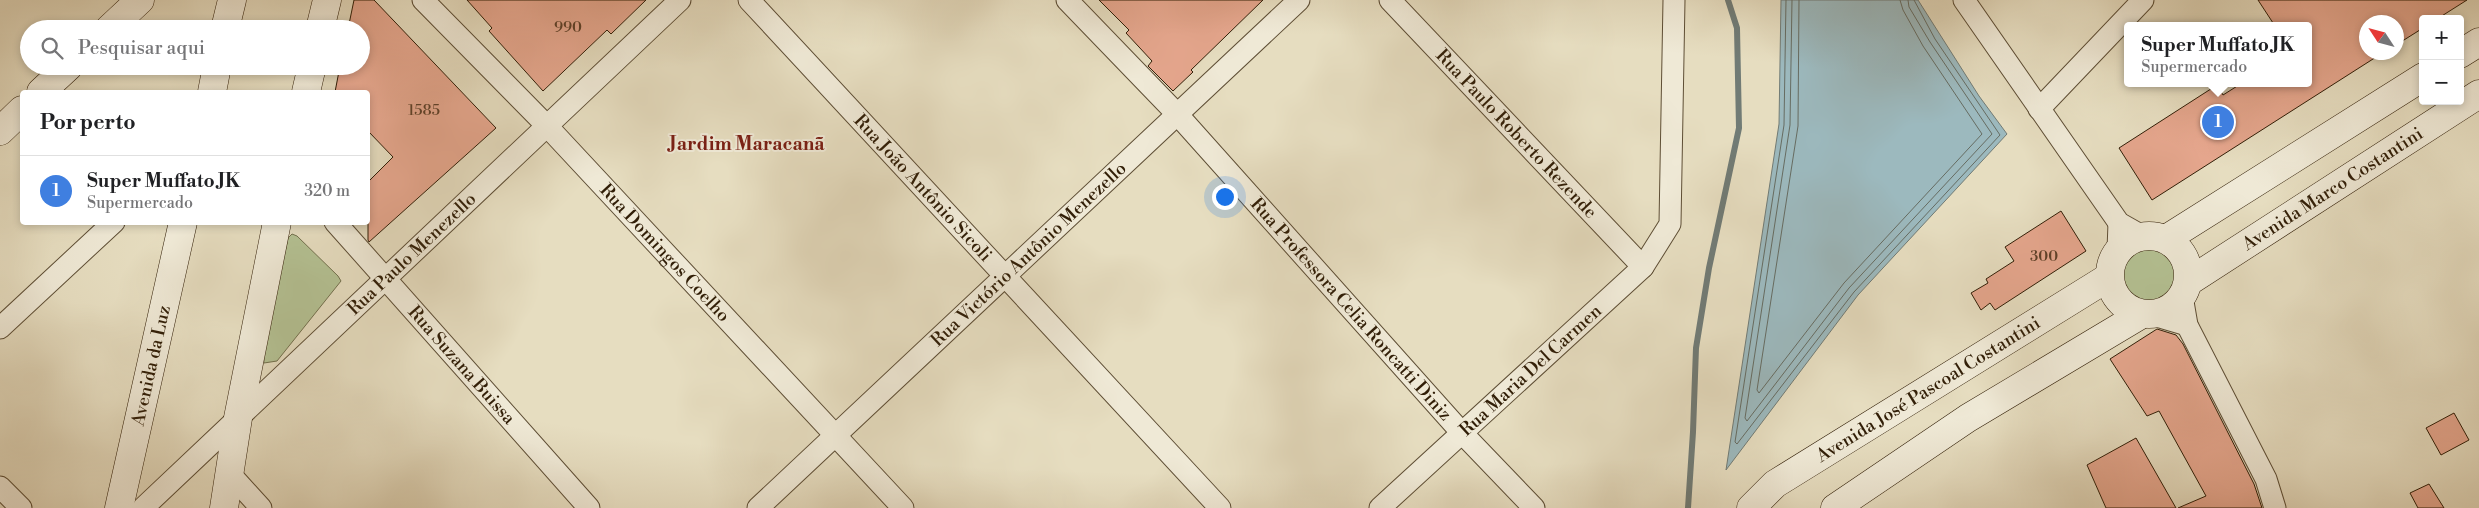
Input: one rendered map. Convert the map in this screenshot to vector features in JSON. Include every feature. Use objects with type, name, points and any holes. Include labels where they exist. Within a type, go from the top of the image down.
[{"type":"main road","points":[[119,20],[140,0]]},
{"type":"main road","points":[[228,20],[232,0]]},
{"type":"main road","points":[[322,20],[327,0]]},
{"type":"main road","points":[[2464,51],[2479,42]]},
{"type":"main road","points":[[43,90],[59,75]]},
{"type":"main road","points":[[212,90],[216,75]]},
{"type":"main road","points":[[306,90],[310,75]]},
{"type":"main road","points":[[2143,233],[2176,247],[2184,257],[2188,270],[2185,289],[2164,312],[2147,314],[2129,310],[2118,302],[2112,290],[2109,277],[2111,263],[2118,250],[2133,238],[2419,79]]},
{"type":"main road","name":"Avenida Marco Costantini","points":[[2185,289],[2479,94]]},
{"type":"main road","points":[[0,131],[20,112]]},
{"type":"main road","name":"Avenida da Luz","points":[[120,508],[182,225]]},
{"type":"main road","points":[[224,508],[238,418],[276,225]]},
{"type":"main road","name":"Avenida José Pascoal Costantini","points":[[1751,508],[1774,484],[2109,277]]},
{"type":"main road","points":[[1835,508],[1968,418],[2147,314]]},
{"type":"street","name":"Rua Domingos Coelho","points":[[423,0],[546,126],[903,508]]},
{"type":"street","name":"Rua Paulo Menezello","points":[[143,508],[680,0]]},
{"type":"street","name":"Rua João Antônio Sicoli","points":[[749,0],[1220,508]]},
{"type":"street","name":"Rua Professora Celia Roncatti Diniz","points":[[1067,0],[1177,114],[1462,433],[1534,508]]},
{"type":"street","name":"Rua Victório Antônio Menezello","points":[[758,508],[1299,0]]},
{"type":"street","name":"Rua Paulo Roberto Rezende","points":[[1390,0],[1643,267]]},
{"type":"street","name":"Rua Maria Del Carmen","points":[[1380,508],[1643,267],[1670,224],[1674,0]]},
{"type":"street","points":[[1964,0],[2039,109],[2143,233]]},
{"type":"street","points":[[2039,109],[2143,0]]},
{"type":"street","points":[[0,328],[111,225]]},
{"type":"street","name":"Rua Suzana Buissa","points":[[338,225],[384,280],[589,508]]},
{"type":"street","points":[[2185,289],[2187,325],[2266,479],[2275,508]]},
{"type":"street","points":[[2147,314],[2187,325]]},
{"type":"street","points":[[230,475],[261,508]]},
{"type":"street","points":[[0,487],[20,508]]},
{"type":"green space","points":[[292,234],[297,236],[341,281],[277,361],[264,363],[263,351],[288,238]]},
{"type":"green space","points":[[2148,248],[2159,250],[2168,256],[2174,265],[2176,276],[2174,287],[2168,296],[2159,302],[2148,304],[2137,302],[2128,296],[2122,287],[2120,276],[2122,265],[2128,256],[2137,250]]},
{"type":"water","points":[[1781,0],[1918,0],[1979,96],[2007,134],[1858,295],[1726,470],[1779,124]]},
{"type":"building","points":[[354,0],[374,0],[496,128],[369,242],[370,180],[393,157],[370,133],[370,90],[335,90],[338,75],[370,75],[370,20],[350,20]]},
{"type":"building","points":[[467,0],[646,0],[611,34],[607,30],[543,91],[489,31],[492,28]]},
{"type":"building","points":[[1099,0],[1263,0],[1191,70],[1193,72],[1173,91],[1148,66],[1152,61],[1126,33],[1129,30]]},
{"type":"building","points":[[2258,0],[2467,0],[2443,15],[2419,15],[2419,31],[2404,40],[2404,15],[2359,15],[2359,60],[2371,60],[2152,200],[2119,148],[2214,87],[2218,87],[2223,95],[2236,87],[2312,87],[2312,22],[2272,22]]},
{"type":"building","points":[[2061,211],[2086,251],[1995,310],[1990,303],[1981,310],[1971,293],[1988,283],[1986,279],[2014,261],[2005,247]]},
{"type":"building","points":[[2157,329],[2176,335],[2183,344],[2254,484],[2262,508],[2178,508],[2206,496],[2159,411],[2147,416],[2110,359]]},
{"type":"building","points":[[2454,413],[2469,440],[2441,455],[2426,428]]},
{"type":"building","points":[[2136,438],[2176,508],[2106,508],[2087,465]]},
{"type":"building","points":[[2429,484],[2444,508],[2418,508],[2410,493]]},
{"type":"waterway","points":[[1688,508],[1696,348],[1709,268],[1739,128],[1737,28],[1728,0]]},
{"type":"place","name":"Super Muffato JK","points":[[2218,122]]},
{"type":"district","name":"Jardim Maracanã","points":[[747,143]]}]
